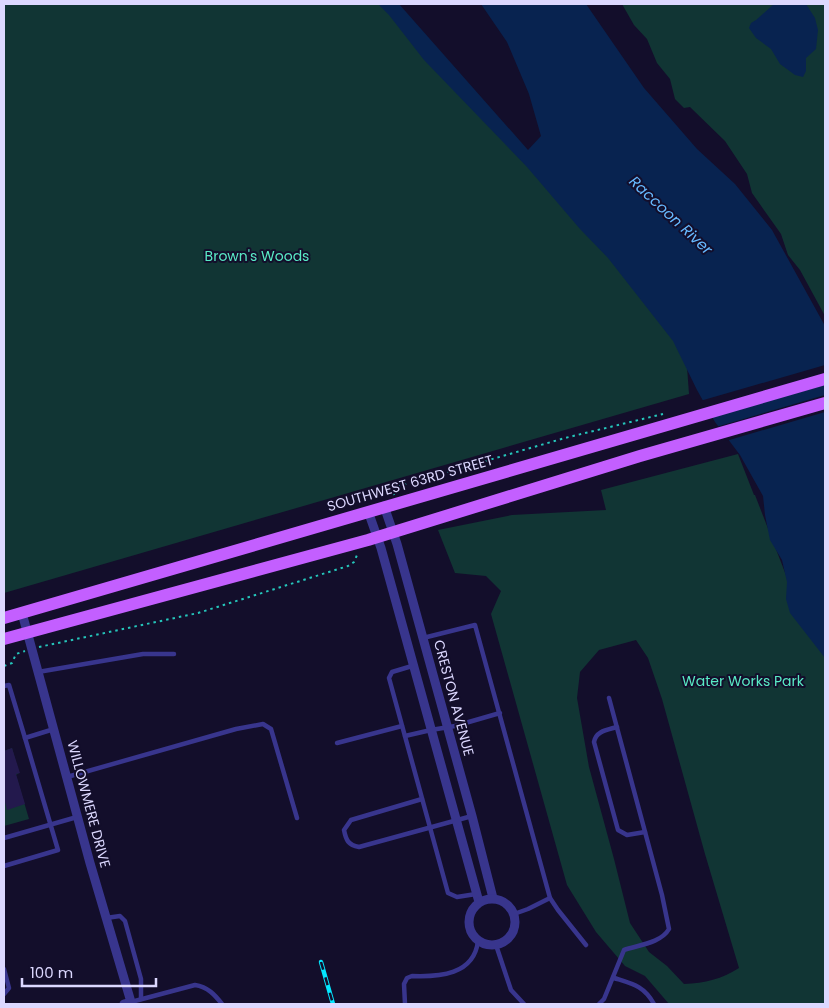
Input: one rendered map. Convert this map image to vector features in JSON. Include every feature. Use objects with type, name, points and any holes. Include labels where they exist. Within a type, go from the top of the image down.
[{"type":"main road","name":"SOUTHWEST 63RD STREET","points":[[4,618],[368,511],[632,428],[825,379]]},
{"type":"main road","points":[[4,639],[377,537],[640,456],[825,403]]},
{"type":"street","name":"CRESTON AVENUE","points":[[384,506],[423,638],[493,898]]},
{"type":"street","points":[[368,511],[377,537],[477,898],[470,912],[469,928],[472,935],[484,944],[496,945],[506,940],[514,928],[514,914],[510,906],[504,901],[493,898],[477,898]]},
{"type":"street","name":"WILLOWMERE DRIVE","points":[[22,612],[106,918],[127,1004]]},
{"type":"lane","points":[[423,638],[475,625],[550,898],[586,945]]},
{"type":"lane","points":[[38,672],[143,654],[174,654]]},
{"type":"lane","points":[[412,666],[392,672],[389,678],[448,893],[457,897],[477,898]]},
{"type":"lane","points":[[4,686],[9,685],[58,850],[4,866]]},
{"type":"lane","points":[[599,1004],[604,999],[614,978],[624,950],[658,940],[666,935],[669,929],[662,894],[609,698]]},
{"type":"lane","points":[[405,736],[455,726],[500,713]]},
{"type":"lane","points":[[67,777],[236,729],[263,724],[271,729],[296,818]]},
{"type":"lane","points":[[338,743],[402,726]]},
{"type":"lane","points":[[617,727],[601,732],[594,742],[618,830],[627,836],[645,832]]},
{"type":"lane","points":[[25,738],[54,730]]},
{"type":"lane","points":[[422,799],[350,820],[344,830],[346,840],[352,846],[359,848],[472,816]]},
{"type":"lane","points":[[4,838],[78,816]]},
{"type":"lane","points":[[514,914],[550,898]]},
{"type":"lane","points":[[106,918],[120,916],[125,921],[142,979],[141,999]]},
{"type":"lane","points":[[404,1004],[404,984],[407,978],[442,976],[458,970],[469,961],[476,951],[478,941]]},
{"type":"lane","points":[[496,945],[511,990],[524,1004]]},
{"type":"lane","points":[[4,969],[9,988],[4,994]]},
{"type":"lane","points":[[614,978],[634,984],[644,990],[654,1004]]},
{"type":"lane","points":[[127,1004],[195,984],[210,990],[221,1004]]},
{"type":"path","points":[[394,494],[392,488],[565,438],[632,428]]},
{"type":"path","points":[[4,666],[12,663],[16,654],[51,643],[198,613],[348,566],[355,560],[357,552]]},
{"type":"green space","name":"Brown's Woods","points":[[4,4],[388,4],[684,326],[689,394],[4,593]]},
{"type":"green space","points":[[622,4],[825,4],[825,316],[800,270],[788,255],[781,234],[752,193],[747,174],[725,141],[690,107],[684,108],[675,99],[670,79],[657,63],[647,39],[634,25]]},
{"type":"green space","name":"Water Works Park","points":[[738,454],[808,632],[825,653],[825,1004],[669,1004],[645,976],[625,966],[596,932],[567,885],[491,614],[501,591],[486,576],[455,573],[438,530],[512,515],[606,510],[601,490]],"holes":[[[636,640],[648,658],[662,699],[739,968],[720,978],[699,983],[684,984],[667,966],[649,952],[630,923],[589,767],[577,698],[580,672],[599,650]]]},
{"type":"green space","points":[[12,748],[19,773],[16,775],[29,819],[4,826],[4,751]]},
{"type":"water","name":"Raccoon River","points":[[378,4],[399,4],[528,150],[541,136],[529,94],[507,42],[481,4],[586,4],[644,88],[697,149],[735,184],[772,230],[825,326],[825,658],[790,613],[786,599],[787,582],[782,560],[770,540],[763,496],[740,455],[715,422],[673,341],[608,258],[580,229],[527,167],[424,60],[389,15]]},
{"type":"water","points":[[774,4],[806,4],[815,18],[818,30],[816,49],[806,58],[806,71],[803,77],[795,75],[780,64],[771,49],[756,38],[749,28],[751,23]]},
{"type":"pier","points":[[825,365],[825,385],[710,418],[700,401]]},
{"type":"pier","points":[[825,395],[825,412],[726,441],[716,427]]},
{"type":"building","points":[[12,748],[20,773],[16,774],[25,804],[7,810],[4,798],[4,751]]},
{"type":"railway","points":[[321,962],[333,1004]]}]
